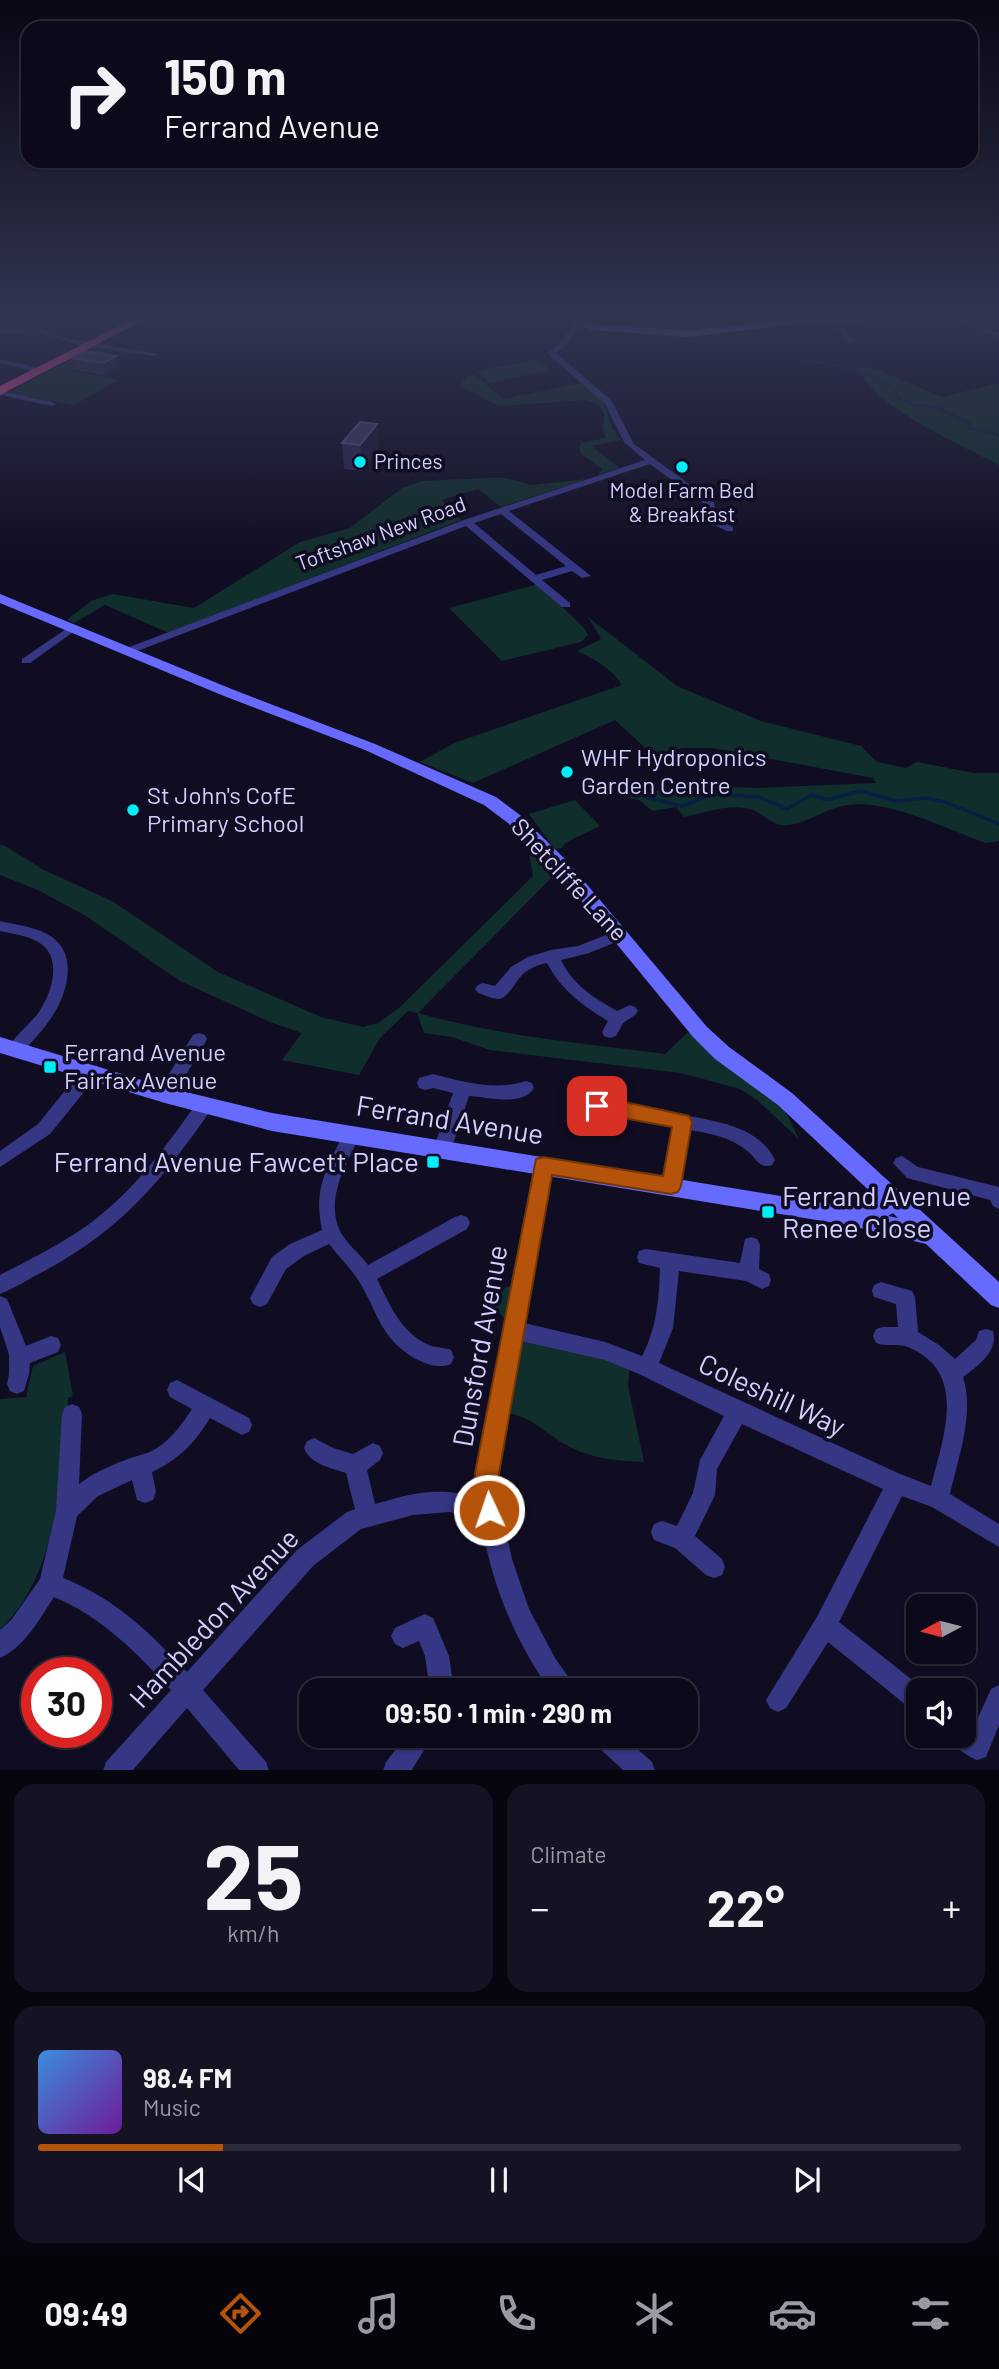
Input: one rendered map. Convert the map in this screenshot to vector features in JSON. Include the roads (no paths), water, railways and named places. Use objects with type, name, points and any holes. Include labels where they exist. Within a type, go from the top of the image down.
[{"type":"street","points":[[44,402],[52,404]]},
{"type":"street","points":[[608,402],[617,419],[621,435],[631,446],[711,504],[711,520],[730,529]]},
{"type":"street","name":"Toftshaw New Road","points":[[128,651],[467,522],[650,461]]},
{"type":"street","points":[[502,510],[586,576]]},
{"type":"street","points":[[467,522],[566,605]]},
{"type":"street","points":[[537,578],[574,567]]},
{"type":"street","name":"Shetcliffe Lane","points":[[0,598],[293,719],[382,752],[490,801],[514,819],[562,866],[700,1032],[722,1053],[785,1099],[999,1297]]},
{"type":"street","points":[[27,658],[72,628]]},
{"type":"street","points":[[0,926],[43,938],[54,948],[62,962],[57,988],[48,1011],[7,1047]]},
{"type":"street","points":[[484,989],[499,993],[512,972],[526,962],[582,950],[621,934]]},
{"type":"street","points":[[551,956],[561,979],[584,999],[619,1021]]},
{"type":"street","points":[[165,1095],[200,1039]]},
{"type":"street","name":"Ferrand Avenue","points":[[7,1047],[165,1095],[272,1122],[351,1136],[543,1165],[842,1216],[877,1212],[895,1200]]},
{"type":"street","points":[[0,1160],[44,1129],[91,1071]]},
{"type":"street","points":[[429,1079],[463,1089],[522,1095]]},
{"type":"street","points":[[442,1150],[463,1089]]},
{"type":"street","points":[[583,1107],[612,1103],[728,1133],[765,1151]]},
{"type":"street","points":[[0,1284],[62,1251],[104,1223],[167,1160],[205,1105]]},
{"type":"street","points":[[671,1186],[682,1122]]},
{"type":"street","points":[[351,1136],[329,1182],[327,1212],[332,1234],[366,1276],[387,1319],[404,1341],[428,1354],[444,1357]]},
{"type":"street","points":[[902,1163],[913,1173],[998,1193]]},
{"type":"street","name":"Dunsford Avenue","points":[[543,1165],[487,1473],[489,1510],[516,1610],[554,1678]]},
{"type":"street","points":[[842,1216],[931,1235]]},
{"type":"street","points":[[366,1276],[461,1223]]},
{"type":"street","points":[[260,1298],[279,1263],[297,1250],[332,1234]]},
{"type":"street","points":[[646,1257],[755,1277],[751,1245]]},
{"type":"street","points":[[646,1367],[661,1343],[667,1316],[670,1261]]},
{"type":"street","points":[[881,1291],[908,1295],[909,1337]]},
{"type":"street","points":[[0,1305],[12,1330],[22,1369],[17,1384]]},
{"type":"street","name":"Coleshill Way","points":[[512,1330],[605,1351],[646,1367],[897,1484],[938,1499],[999,1536]]},
{"type":"street","points":[[883,1336],[909,1337],[930,1349],[951,1370],[955,1387],[955,1418],[938,1499]]},
{"type":"street","points":[[951,1370],[958,1369],[988,1343]]},
{"type":"street","points":[[19,1358],[51,1345]]},
{"type":"street","points":[[177,1390],[242,1425]]},
{"type":"street","points":[[67,1511],[85,1490],[172,1449],[198,1420],[206,1405]]},
{"type":"street","points":[[714,1567],[672,1535],[704,1495],[707,1467],[738,1412]]},
{"type":"street","points":[[0,1646],[20,1626],[50,1584],[67,1511],[72,1414]]},
{"type":"street","points":[[314,1448],[328,1457],[355,1465]]},
{"type":"street","points":[[355,1465],[373,1453]]},
{"type":"street","points":[[140,1464],[145,1492]]},
{"type":"street","points":[[355,1465],[368,1517]]},
{"type":"street","points":[[778,1700],[825,1625],[897,1484]]},
{"type":"street","name":"Hambledon Avenue","points":[[115,1770],[305,1558],[355,1520],[413,1504],[450,1500],[489,1510]]},
{"type":"street","points":[[50,1584],[97,1606],[148,1650],[257,1770]]},
{"type":"street","points":[[825,1625],[906,1690]]},
{"type":"street","points":[[403,1636],[425,1626],[437,1656],[440,1678]]},
{"type":"street","points":[[976,1747],[999,1697]]},
{"type":"street","points":[[396,1770],[412,1748]]},
{"type":"street","points":[[618,1748],[643,1770]]},
{"type":"waterway","points":[[906,402],[936,407],[971,424],[969,428],[999,435]]},
{"type":"waterway","points":[[646,797],[682,806],[714,794],[759,797],[787,809],[811,795],[827,800],[861,791],[896,801],[925,798],[945,802],[999,824]]},
{"type":"place","name":"Princes","points":[[360,462]]},
{"type":"place","name":"Model Farm Bed & Breakfast","points":[[682,467]]},
{"type":"place","name":"WHF Hydroponics Garden Centre","points":[[567,772]]},
{"type":"place","name":"St John's CofE Primary School","points":[[133,810]]},
{"type":"place","name":"Ferrand Avenue Fairfax Avenue","points":[[50,1067]]},
{"type":"place","name":"Ferrand Avenue Fawcett Place","points":[[433,1162]]},
{"type":"place","name":"Ferrand Avenue Renee Close","points":[[768,1212]]}]
